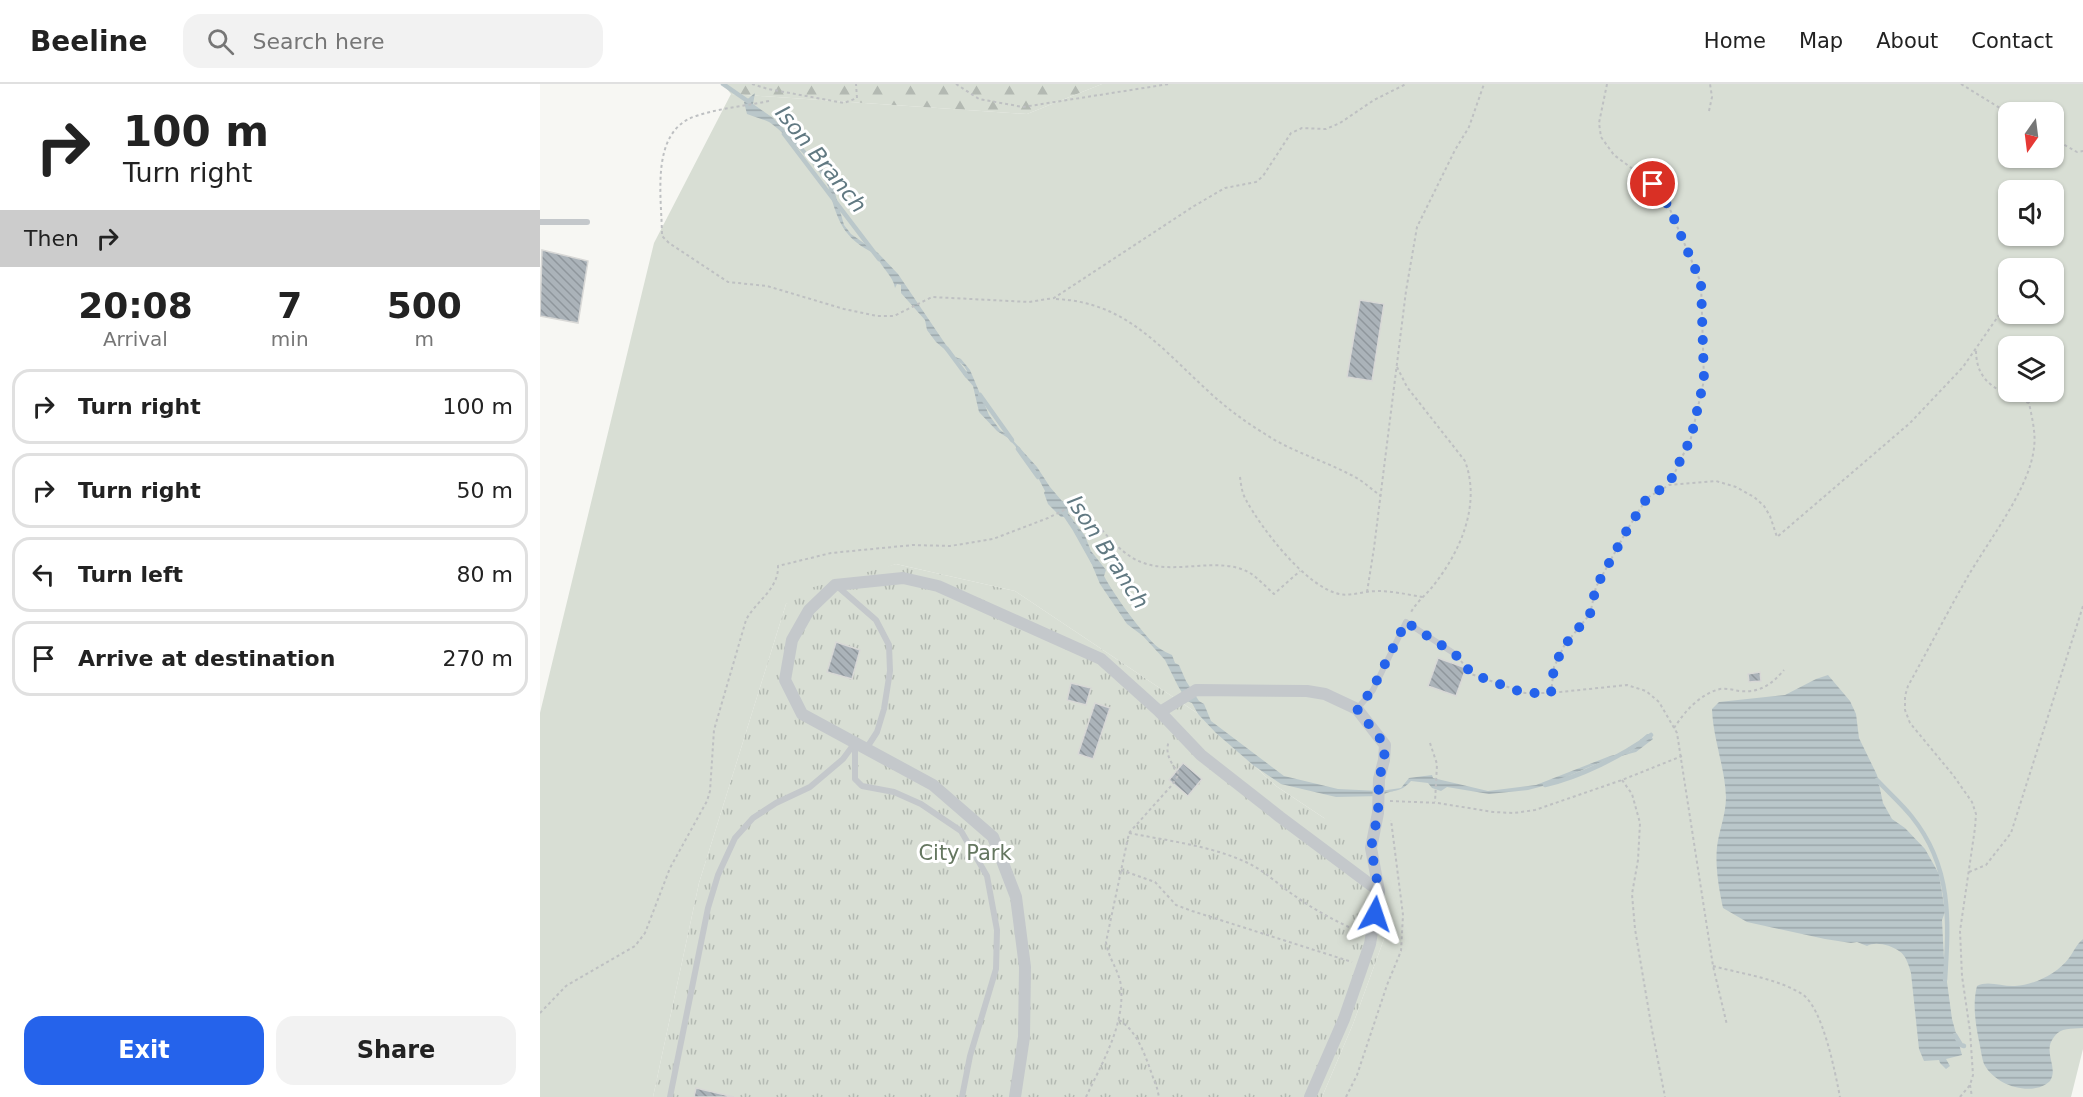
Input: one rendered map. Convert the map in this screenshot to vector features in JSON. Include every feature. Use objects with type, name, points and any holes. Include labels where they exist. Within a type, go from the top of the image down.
[{"type":"street","points":[[1015,1097],[1024,1037],[1025,967],[1016,897],[993,837],[933,785],[802,714],[785,680],[792,640],[809,610],[836,585],[903,578],[938,586],[1101,659],[1160,712],[1201,755],[1379,891]]},
{"type":"street","points":[[1160,712],[1196,690],[1307,691],[1325,694],[1357,709],[1385,745],[1379,779],[1378,813],[1371,848],[1379,891],[1371,938],[1344,1019],[1310,1097]]},
{"type":"lane","points":[[540,222],[586,222]]},
{"type":"lane","points":[[670,1097],[708,908],[718,875],[735,838],[753,819],[776,802],[810,786],[877,732],[884,709],[890,671],[889,645],[876,620],[836,585]]},
{"type":"lane","points":[[1357,709],[1372,690],[1406,622],[1455,654]]},
{"type":"lane","points":[[860,746],[855,779],[862,786],[894,792],[921,804],[961,831],[987,876],[997,930],[996,969],[970,1056],[962,1097]]},
{"type":"path","points":[[752,84],[844,103],[856,98],[856,84]]},
{"type":"path","points":[[956,84],[979,99],[1023,107],[1169,84]]},
{"type":"path","points":[[1054,298],[1194,206],[1226,189],[1256,183],[1292,133],[1302,128],[1326,129],[1340,123],[1374,100],[1406,84]]},
{"type":"path","points":[[1367,592],[1406,291],[1417,227],[1455,150],[1469,127],[1484,84]]},
{"type":"path","points":[[1607,84],[1599,123],[1601,137],[1614,155],[1653,184],[1669,207],[1701,283],[1704,380],[1691,438],[1669,484]]},
{"type":"path","points":[[1709,111],[1712,97],[1710,84]]},
{"type":"path","points":[[1961,84],[1998,107]]},
{"type":"path","points":[[768,101],[694,116],[681,124],[666,143],[660,171],[662,236],[728,282],[767,286],[844,309],[877,316],[894,315],[932,297],[1029,302],[1054,298],[1077,300],[1098,306],[1130,321],[1156,341],[1233,413],[1266,435],[1298,452],[1352,475],[1381,496]]},
{"type":"path","points":[[2064,145],[2077,152],[2083,151]]},
{"type":"path","points":[[1551,693],[1554,667],[1564,646],[1590,614],[1596,587],[1647,498],[1669,484],[1716,481],[1736,487],[1754,497],[1764,506],[1777,537],[1910,423],[1963,367],[1998,317]]},
{"type":"path","points":[[1960,1097],[1970,1085],[1973,1075],[1970,1031],[1962,976],[1960,932],[1976,814],[1953,775],[1910,723],[1905,710],[1905,696],[1908,686],[1968,576],[1995,535],[2011,505],[2026,475],[2034,450],[2035,432],[2029,403],[1997,389],[1984,380],[1976,362],[1976,350]]},
{"type":"path","points":[[1397,365],[1407,387],[1465,461],[1470,474],[1471,502],[1462,538],[1432,587],[1412,609],[1406,622]]},
{"type":"path","points":[[1240,477],[1245,498],[1300,571],[1324,588],[1339,594],[1357,595],[1367,592],[1422,597]]},
{"type":"path","points":[[540,1013],[566,986],[635,946],[645,933],[670,868],[707,801],[710,791],[714,730],[746,620],[751,610],[776,580],[778,566],[831,553],[913,545],[950,546],[993,539],[1078,503],[1123,551],[1141,562],[1163,568],[1235,567],[1250,573],[1274,594],[1300,571]]},
{"type":"path","points":[[1969,872],[1986,866],[2011,833],[2083,606]]},
{"type":"path","points":[[1455,654],[1472,674],[1524,693],[1551,693],[1627,685],[1646,692],[1659,702],[1677,733],[1682,756],[1713,966],[1727,1025]]},
{"type":"path","points":[[1674,728],[1683,713],[1699,699],[1721,689],[1749,692],[1763,689],[1774,682],[1784,670]]},
{"type":"path","points":[[1086,1097],[1100,1069],[1119,1020],[1120,983],[1106,942],[1129,832],[1172,785],[1179,774],[1169,759],[1167,746],[1178,730]]},
{"type":"path","points":[[1430,743],[1437,764],[1435,803]]},
{"type":"path","points":[[1390,810],[1389,801],[1435,803],[1493,813],[1535,810],[1622,780],[1682,756]]},
{"type":"path","points":[[1622,780],[1632,794],[1640,823],[1638,860],[1632,894],[1635,929],[1665,1097]]},
{"type":"path","points":[[1346,1097],[1357,1075],[1387,985],[1401,951],[1403,915],[1391,818]]},
{"type":"path","points":[[1129,832],[1204,848],[1249,864],[1268,874],[1293,895],[1330,919],[1371,938]]},
{"type":"path","points":[[1121,870],[1155,882],[1176,904],[1192,911],[1362,966]]},
{"type":"path","points":[[1713,966],[1771,981],[1803,995],[1826,1035],[1840,1097]]},
{"type":"path","points":[[1119,1020],[1127,1025],[1135,1035],[1159,1097]]},
{"type":"path","points":[[1970,1085],[1972,1097]]},
{"type":"green space","points":[[723,84],[1102,84],[1027,114],[731,94]]},
{"type":"green space","points":[[1102,84],[2083,84],[2083,1049],[2071,1097],[1322,1097],[1353,1024],[1384,939],[1324,818],[1276,786],[1197,713],[1015,591],[896,564],[786,604],[699,883],[653,1097],[540,1097],[540,713],[654,243],[731,94],[1027,114]]},
{"type":"green space","name":"City Park","points":[[896,564],[1015,591],[1197,713],[1276,786],[1324,818],[1388,869],[1384,939],[1353,1024],[1322,1097],[653,1097],[699,883],[786,604],[810,588]]},
{"type":"shaded area","points":[[755,93],[753,104],[773,118],[821,166],[833,186],[844,225],[851,234],[878,253],[898,274],[955,357],[961,359],[970,370],[989,415],[1000,430],[1010,437],[1037,467],[1062,501],[1068,502],[1068,513],[1085,536],[1091,551],[1106,570],[1104,576],[1114,593],[1153,643],[1172,655],[1199,701],[1204,704],[1211,721],[1284,776],[1338,789],[1380,791],[1401,788],[1409,778],[1432,775],[1433,778],[1488,791],[1536,785],[1610,756],[1629,752],[1643,742],[1640,740],[1647,734],[1650,734],[1653,739],[1636,752],[1606,760],[1547,785],[1528,790],[1489,794],[1447,787],[1441,791],[1432,788],[1428,783],[1411,781],[1399,790],[1381,796],[1336,797],[1281,784],[1253,765],[1198,714],[1192,703],[1187,701],[1165,660],[1143,636],[1127,624],[1100,584],[1090,560],[1091,555],[1072,521],[1068,517],[1061,517],[1048,504],[1045,491],[1032,466],[1008,438],[997,431],[979,412],[973,386],[963,374],[967,371],[964,366],[936,342],[927,330],[925,320],[901,293],[901,285],[897,284],[895,288],[876,254],[849,235],[839,220],[822,175],[794,143],[775,126],[747,114],[744,102]]},
{"type":"shaded area","points":[[1828,675],[1850,701],[1856,714],[1859,738],[1877,775],[1883,803],[1892,819],[1905,828],[1925,849],[1939,874],[1945,912],[1942,920],[1944,960],[1952,1019],[1962,1055],[1946,1059],[1950,1066],[1946,1069],[1939,1060],[1924,1061],[1919,1049],[1911,973],[1905,958],[1899,951],[1883,944],[1867,946],[1857,942],[1825,939],[1747,922],[1723,908],[1717,855],[1726,797],[1712,709],[1719,702],[1785,695]]},
{"type":"shaded area","points":[[2083,939],[2083,1028],[2063,1030],[2054,1037],[2050,1048],[2052,1076],[2050,1081],[2043,1086],[2025,1089],[1997,1079],[1983,1062],[1975,1016],[1977,986],[1986,984],[2015,986],[2037,981],[2052,974],[2064,964]]},
{"type":"building","points":[[542,250],[588,261],[578,323],[540,316]]},
{"type":"building","points":[[1360,300],[1384,304],[1372,381],[1347,377]]},
{"type":"building","points":[[836,642],[860,650],[852,679],[827,672]]},
{"type":"building","points":[[1438,658],[1466,668],[1456,696],[1428,686]]},
{"type":"building","points":[[1760,672],[1761,681],[1749,682],[1748,674]]},
{"type":"building","points":[[1071,683],[1091,688],[1086,705],[1067,700]]},
{"type":"building","points":[[1095,703],[1110,708],[1093,759],[1078,754]]},
{"type":"building","points":[[1183,763],[1202,779],[1188,796],[1169,780]]},
{"type":"building","points":[[696,1088],[734,1097],[694,1097]]},
{"type":"waterway","name":"Ison Branch","points":[[723,84],[749,102]]},
{"type":"waterway","name":"Ison Branch","points":[[784,134],[879,259]]},
{"type":"waterway","name":"Ison Branch","points":[[947,349],[967,376]]},
{"type":"waterway","name":"Ison Branch","points":[[980,395],[1012,440]]},
{"type":"waterway","name":"Ison Branch","points":[[1018,449],[1038,477]]},
{"type":"waterway","name":"Ison Branch","points":[[1064,513],[1093,562]]},
{"type":"waterway","name":"Ison Branch","points":[[1545,785],[1600,765],[1651,735]]},
{"type":"waterway","name":"Ison Branch","points":[[1877,780],[1912,817],[1935,855],[1941,875],[1947,915],[1945,980]]},
{"type":"waterway","name":"Ison Branch","points":[[1955,1035],[1964,1046]]},
{"type":"route","points":[[1375,914],[1379,891],[1371,848],[1378,813],[1379,779],[1385,745],[1357,709],[1372,690],[1406,622],[1455,654],[1472,674],[1524,693],[1551,693],[1554,667],[1564,646],[1590,614],[1596,587],[1627,530],[1647,498],[1669,484],[1691,438],[1704,380],[1701,283],[1669,207],[1653,184]]}]
